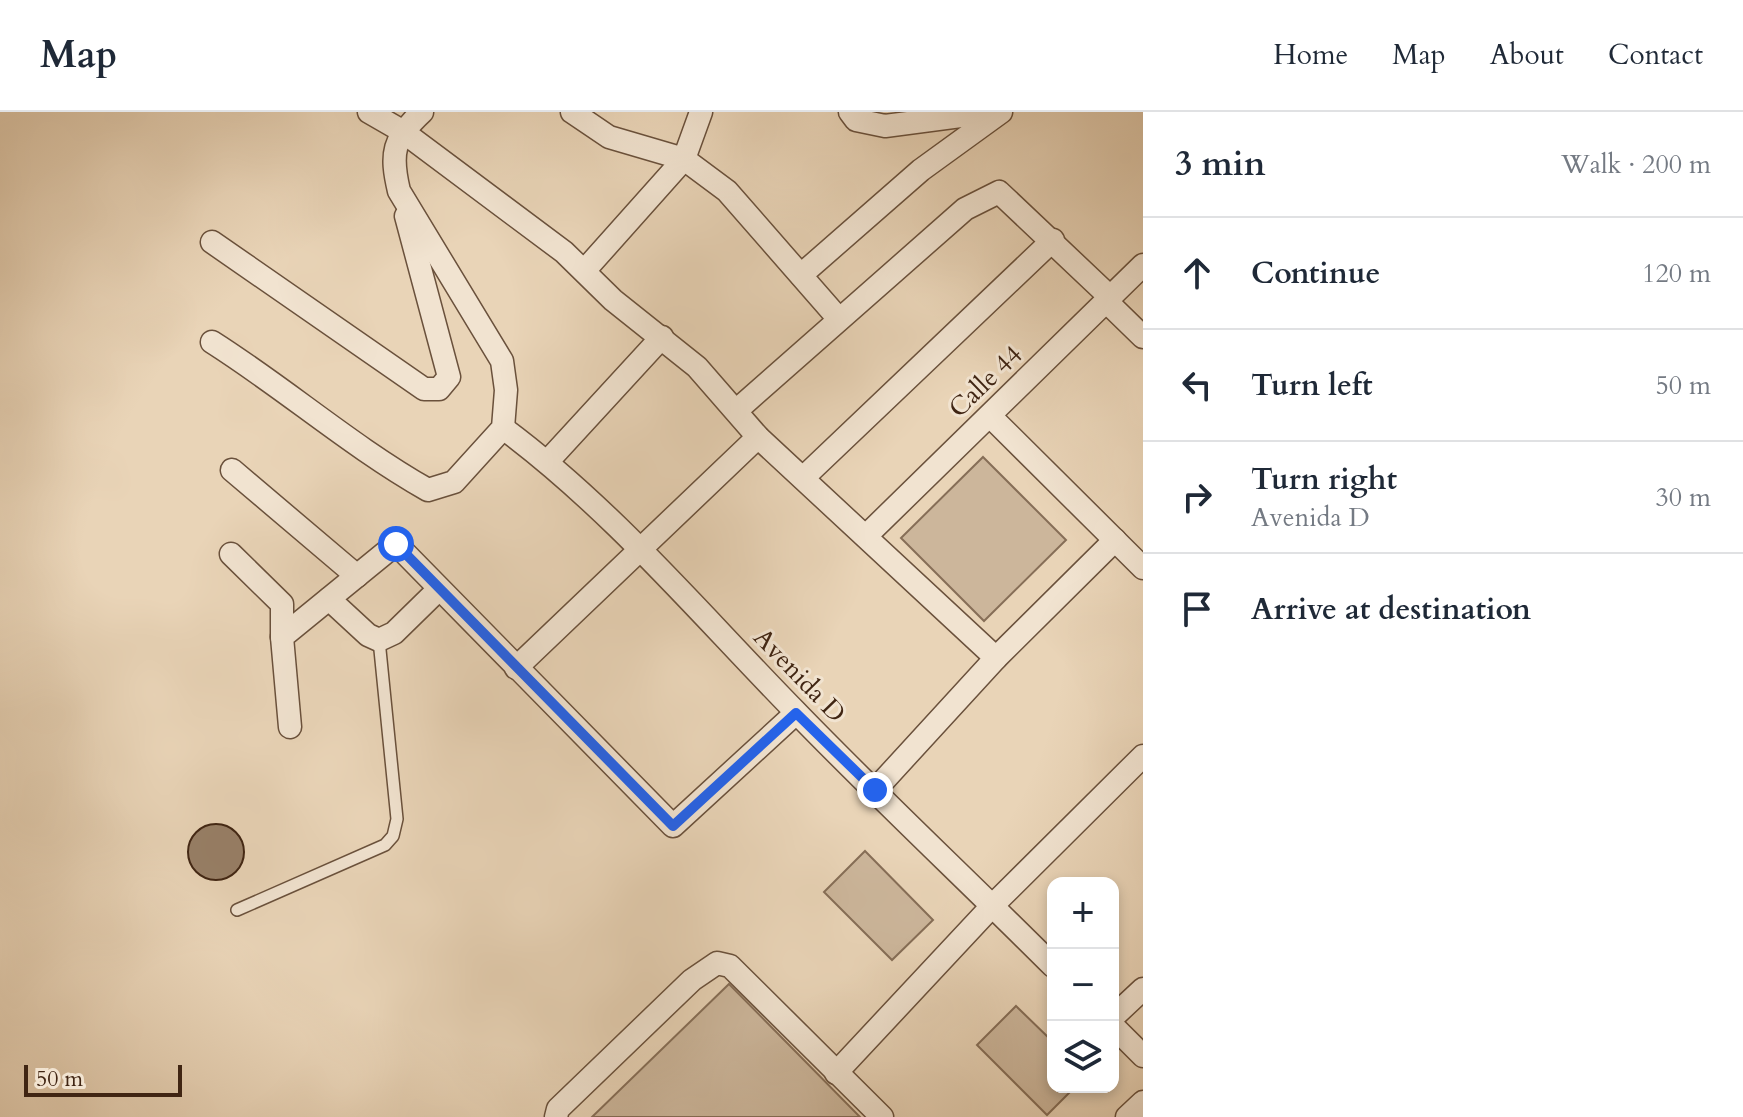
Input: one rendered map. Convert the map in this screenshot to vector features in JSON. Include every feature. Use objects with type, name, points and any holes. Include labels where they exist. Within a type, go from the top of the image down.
[{"type":"street","points":[[369,112],[402,131],[585,270],[613,300],[697,367],[758,437],[996,658]]},
{"type":"street","points":[[212,242],[424,389],[439,389],[449,377],[392,162],[402,131],[422,112]]},
{"type":"street","points":[[574,112],[609,137],[684,159],[727,191],[838,318]]},
{"type":"street","points":[[585,270],[684,159],[701,112]]},
{"type":"street","points":[[850,112],[856,120],[885,126],[991,112]]},
{"type":"street","points":[[801,275],[921,170],[1001,112]]},
{"type":"street","points":[[212,342],[428,490],[454,482],[503,428],[506,390],[502,361],[399,191]]},
{"type":"street","points":[[737,410],[965,209],[999,192],[1053,240],[1143,337]]},
{"type":"street","points":[[803,478],[1053,240]]},
{"type":"street","name":"Calle 44","points":[[866,536],[1143,265]]},
{"type":"street","points":[[548,461],[662,337]]},
{"type":"street","points":[[990,416],[1143,568]]},
{"type":"street","name":"Avenida D","points":[[503,428],[548,461],[641,552],[796,713],[1047,960]]},
{"type":"street","points":[[516,668],[641,552],[758,437]]},
{"type":"street","points":[[232,470],[357,576]]},
{"type":"street","points":[[875,790],[996,658],[1115,540]]},
{"type":"street","points":[[282,637],[396,544],[673,826],[796,713]]},
{"type":"street","points":[[231,554],[282,604],[290,727]]},
{"type":"street","points":[[329,599],[368,635],[379,640],[394,633],[439,589]]},
{"type":"street","points":[[836,1073],[993,905],[1143,756]]},
{"type":"street","points":[[556,1117],[558,1109],[692,980],[717,963],[730,966],[882,1117]]},
{"type":"street","points":[[1119,1011],[1143,989]]},
{"type":"street","points":[[1119,1032],[1143,1056]]},
{"type":"street","points":[[1127,1117],[1143,1102]]},
{"type":"lane","points":[[237,910],[385,845],[393,836],[397,819],[379,640]]},
{"type":"shaded area","points":[[983,457],[1066,540],[984,621],[901,538]]},
{"type":"shaded area","points":[[865,851],[933,920],[892,960],[824,892]]},
{"type":"shaded area","points":[[729,984],[860,1117],[592,1117]]},
{"type":"shaded area","points":[[1016,1006],[1047,1036],[1047,1093],[1069,1093],[1047,1115],[977,1045]]},
{"type":"building","points":[[216,824],[236,832],[244,852],[236,872],[216,880],[196,872],[188,852],[196,832]]},
{"type":"route","points":[[396,544],[673,826],[796,713],[875,790]]}]
